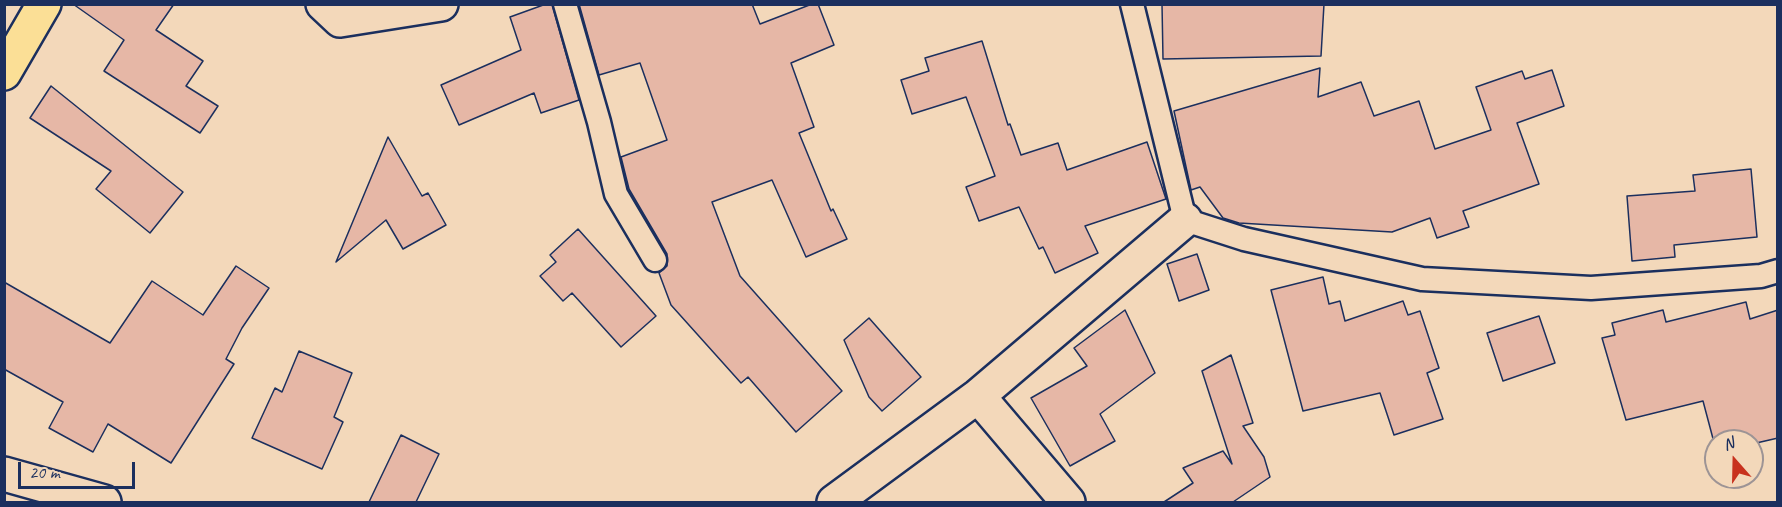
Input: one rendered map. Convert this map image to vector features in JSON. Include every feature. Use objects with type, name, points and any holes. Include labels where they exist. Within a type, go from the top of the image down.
[{"type":"highway","points":[[4,73],[44,4]]},
{"type":"street","points":[[323,4],[340,20],[441,4]]},
{"type":"street","points":[[834,502],[978,396],[1185,220]]},
{"type":"street","points":[[978,396],[1068,502]]},
{"type":"street","points":[[4,474],[104,502]]},
{"type":"lane","points":[[565,4],[599,122],[616,194],[655,260]]},
{"type":"lane","points":[[1132,4],[1185,220],[1244,239],[1422,279],[1591,288],[1761,276],[1778,271]]},
{"type":"building","points":[[73,4],[174,4],[156,30],[203,61],[186,86],[218,106],[200,133],[104,71],[124,40]]},
{"type":"building","points":[[552,4],[579,100],[541,113],[534,93],[459,125],[441,85],[521,50],[510,17]]},
{"type":"building","points":[[579,4],[752,4],[760,24],[812,4],[818,4],[834,45],[791,63],[814,127],[799,133],[831,211],[833,209],[847,239],[806,257],[772,180],[712,202],[740,276],[842,391],[796,432],[748,377],[741,383],[671,305],[659,273],[667,266],[667,254],[629,189],[621,157],[667,140],[640,63],[599,75]]},
{"type":"building","points":[[1162,4],[1324,4],[1321,56],[1163,59]]},
{"type":"building","points":[[982,41],[1008,125],[1010,124],[1021,155],[1058,143],[1067,170],[1147,142],[1166,199],[1085,226],[1098,253],[1055,273],[1043,247],[1039,249],[1019,207],[979,221],[966,187],[995,176],[966,97],[912,114],[901,80],[929,71],[925,58]]},
{"type":"building","points":[[1320,68],[1318,97],[1361,82],[1374,116],[1419,101],[1435,149],[1491,130],[1476,87],[1522,71],[1525,79],[1552,70],[1564,106],[1517,123],[1539,184],[1463,211],[1469,227],[1437,238],[1430,218],[1392,232],[1239,223],[1223,218],[1200,187],[1191,190],[1174,111]]},
{"type":"building","points":[[51,86],[183,192],[150,233],[96,189],[111,171],[30,118]]},
{"type":"building","points":[[388,137],[422,196],[428,193],[446,225],[403,249],[386,220],[336,262]]},
{"type":"building","points":[[1751,169],[1757,237],[1674,245],[1675,257],[1632,261],[1627,196],[1695,191],[1693,175]]},
{"type":"building","points":[[578,229],[656,316],[621,347],[572,293],[563,301],[540,276],[556,262],[550,255]]},
{"type":"building","points":[[1197,254],[1209,290],[1179,301],[1167,264]]},
{"type":"building","points":[[236,266],[269,288],[242,328],[226,359],[234,364],[171,463],[108,424],[93,452],[49,428],[63,402],[4,369],[4,282],[110,343],[152,281],[203,315]]},
{"type":"building","points":[[1323,277],[1329,304],[1340,301],[1345,321],[1403,301],[1408,315],[1420,311],[1439,368],[1427,373],[1443,419],[1394,435],[1380,393],[1303,411],[1271,290]]},
{"type":"building","points":[[1746,302],[1750,319],[1778,310],[1778,438],[1764,441],[1764,429],[1710,429],[1703,401],[1626,420],[1602,338],[1615,335],[1612,323],[1663,310],[1666,322]]},
{"type":"building","points":[[1125,310],[1155,373],[1100,414],[1115,441],[1070,466],[1031,398],[1087,366],[1074,348]]},
{"type":"building","points":[[1539,316],[1555,363],[1503,381],[1487,333]]},
{"type":"building","points":[[869,318],[921,377],[882,411],[869,397],[844,340]]},
{"type":"building","points":[[299,351],[352,373],[334,417],[343,422],[322,469],[252,438],[275,388],[282,392]]},
{"type":"building","points":[[1231,355],[1253,423],[1243,426],[1264,457],[1270,477],[1233,502],[1164,502],[1193,483],[1183,468],[1223,451],[1232,464],[1202,371]]},
{"type":"building","points":[[401,435],[439,454],[416,502],[369,502]]}]
